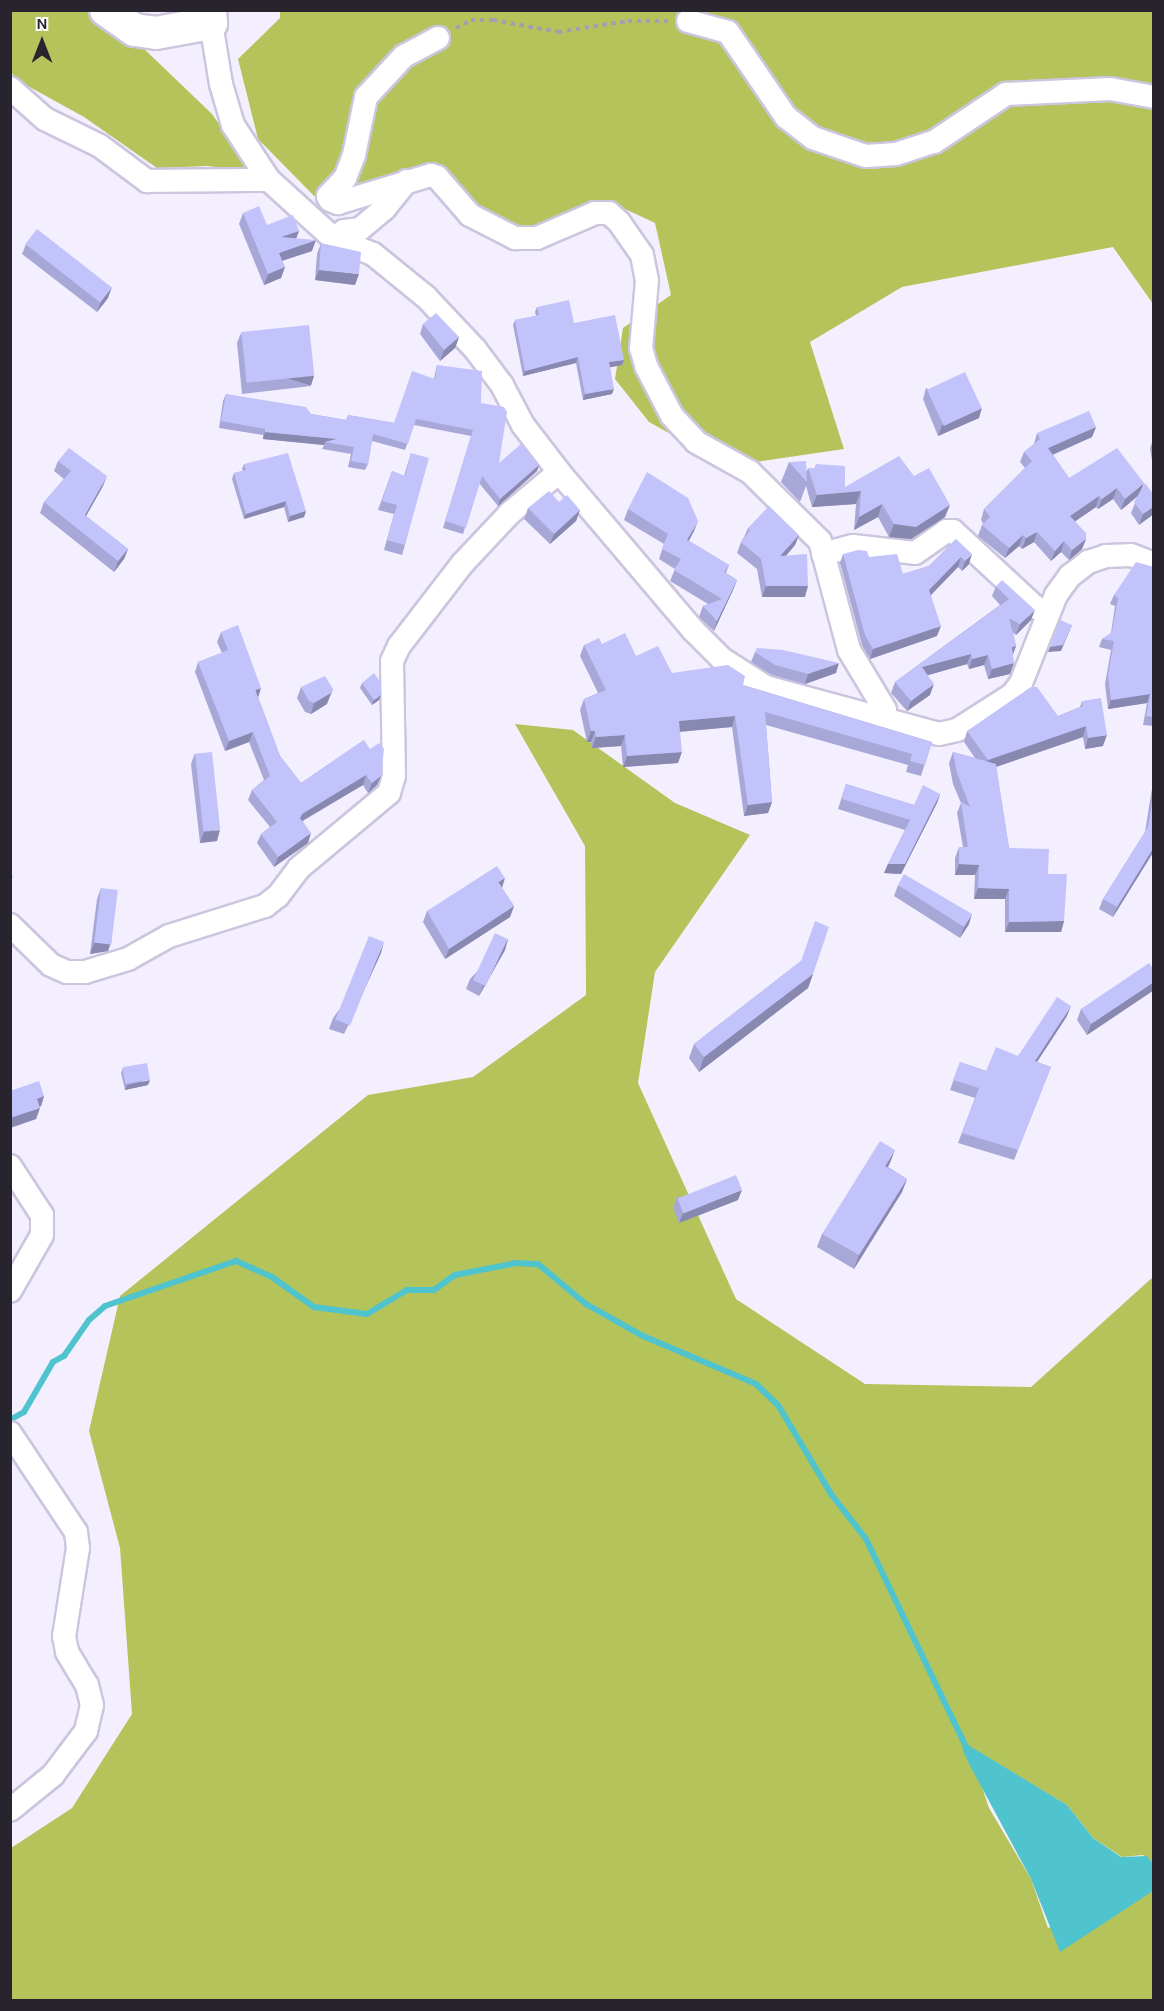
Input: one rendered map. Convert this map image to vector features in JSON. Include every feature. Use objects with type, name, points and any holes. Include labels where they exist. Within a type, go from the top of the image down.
[{"type":"street","points":[[106,10],[135,30],[156,33],[210,17],[221,84],[233,125],[269,180],[333,238],[373,254],[426,297],[475,349],[502,385],[523,425],[559,472],[693,630],[722,659],[766,687],[939,734],[957,730],[1012,695],[1020,683],[1049,613],[1070,576],[1088,562],[1131,555],[1154,564]]},
{"type":"street","points":[[688,21],[728,32],[786,117],[813,138],[866,156],[896,154],[934,142],[1006,94],[1110,89],[1154,97]]},
{"type":"street","points":[[438,38],[404,56],[366,97],[354,155],[345,178],[328,196],[338,203],[424,175],[437,177],[470,215],[515,238],[537,238],[595,213],[609,213],[619,222],[642,255],[647,302],[641,348],[646,366],[672,416],[696,442],[750,472],[820,541],[849,650],[885,710],[886,720]]},
{"type":"street","points":[[10,88],[45,119],[100,146],[147,181],[269,180]]},
{"type":"street","points":[[333,238],[344,231],[360,229],[384,209],[407,181]]},
{"type":"street","points":[[10,925],[51,965],[67,972],[85,972],[128,959],[170,936],[265,906],[278,896],[299,868],[389,794],[394,776],[392,661],[399,646],[463,563],[510,513],[559,472]]},
{"type":"street","points":[[823,554],[854,546],[915,553],[946,531],[953,531],[1035,607],[1049,613]]},
{"type":"street","points":[[10,1166],[42,1215],[42,1235],[10,1291]]},
{"type":"street","points":[[10,1433],[76,1532],[78,1548],[64,1636],[67,1652],[87,1685],[92,1705],[86,1731],[59,1766],[10,1810]]},
{"type":"path","points":[[438,38],[471,20],[493,20],[558,32],[628,21],[688,21]]},
{"type":"green space","points":[[10,11],[87,11],[106,29],[140,45],[212,114],[253,172],[208,166],[157,168],[84,117],[17,80],[11,72]]},
{"type":"green space","points":[[280,11],[1153,11],[1153,304],[1113,247],[902,287],[810,342],[844,449],[728,466],[649,422],[615,379],[623,328],[671,295],[655,223],[610,202],[553,232],[503,230],[476,204],[437,183],[330,212],[258,139],[238,59],[280,18]]},
{"type":"green space","points":[[515,724],[573,730],[675,803],[750,835],[655,972],[638,1083],[736,1299],[865,1384],[1031,1387],[1153,1277],[1153,1864],[1143,1855],[1122,1857],[1093,1838],[1067,1805],[968,1746],[989,1808],[1031,1879],[1048,1928],[1153,1891],[1153,2000],[11,2000],[11,1848],[72,1808],[132,1714],[120,1548],[89,1431],[120,1296],[368,1095],[473,1077],[586,995],[585,846]]},
{"type":"water","points":[[968,1745],[1067,1805],[1093,1838],[1121,1857],[1147,1856],[1153,1864],[1153,1891],[1060,1952],[1031,1879],[968,1762],[962,1748]]},
{"type":"building","points":[[259,206],[267,225],[293,215],[299,231],[281,237],[316,240],[279,253],[285,267],[268,274],[243,213]]},
{"type":"building","points":[[37,229],[112,287],[100,302],[25,244]]},
{"type":"building","points":[[321,243],[361,252],[359,274],[319,270]]},
{"type":"building","points":[[569,300],[574,323],[615,315],[624,360],[609,362],[614,389],[585,394],[578,357],[525,371],[515,320],[539,315],[537,307]]},
{"type":"building","points":[[436,313],[459,337],[444,350],[423,324]]},
{"type":"building","points":[[309,325],[314,376],[247,383],[241,332]]},
{"type":"building","points":[[437,365],[482,371],[481,403],[504,407],[507,412],[499,463],[521,444],[539,465],[500,499],[482,476],[466,528],[445,521],[473,430],[416,419],[408,444],[373,434],[368,464],[351,461],[354,447],[325,442],[337,439],[265,432],[265,429],[221,421],[226,394],[306,407],[311,414],[347,420],[348,415],[394,423],[412,371],[435,379]]},
{"type":"building","points":[[965,372],[982,408],[944,426],[927,390]]},
{"type":"building","points":[[1089,411],[1096,427],[1048,448],[1069,478],[1117,448],[1144,483],[1125,499],[1117,488],[1102,499],[1099,496],[1070,516],[1086,533],[1086,539],[1072,550],[1064,541],[1055,551],[1037,532],[1026,538],[1023,535],[1009,548],[982,525],[990,517],[984,509],[1032,461],[1024,452],[1040,439],[1037,433]]},
{"type":"building","points":[[69,448],[107,476],[85,515],[128,549],[118,561],[44,502],[71,471],[58,461]]},
{"type":"building","points":[[288,453],[306,511],[290,516],[286,501],[246,514],[234,473],[246,470],[244,464]]},
{"type":"building","points":[[411,453],[429,458],[405,545],[387,540],[397,505],[382,501],[392,471],[405,476]]},
{"type":"building","points":[[899,456],[914,476],[929,468],[950,505],[916,527],[894,524],[882,504],[859,517],[861,491],[817,495],[808,468],[816,468],[816,464],[845,466],[845,487]]},
{"type":"building","points":[[806,461],[807,482],[789,462]]},
{"type":"building","points":[[647,472],[688,498],[698,521],[687,540],[729,565],[724,572],[737,580],[717,621],[703,606],[722,599],[674,570],[681,559],[662,549],[668,534],[628,509]]},
{"type":"building","points":[[1145,483],[1154,495],[1154,506],[1143,514],[1134,502]]},
{"type":"building","points":[[549,491],[559,502],[567,495],[580,510],[554,534],[528,508]]},
{"type":"building","points":[[769,506],[799,535],[780,556],[807,554],[808,586],[766,586],[761,559],[741,542],[750,530],[748,528]]},
{"type":"building","points":[[956,539],[972,554],[965,561],[961,557],[929,590],[941,626],[873,649],[865,635],[843,554],[858,550],[867,551],[869,557],[897,554],[903,574],[929,566]]},
{"type":"building","points":[[1136,562],[1154,567],[1154,717],[1146,716],[1150,694],[1111,700],[1108,675],[1114,641],[1102,639],[1112,632],[1118,598],[1114,595]]},
{"type":"building","points":[[1002,580],[1035,610],[1020,624],[1009,618],[1016,646],[1012,647],[1014,663],[992,669],[988,655],[972,659],[971,654],[922,667],[934,684],[911,701],[895,682],[1009,599],[996,586]]},
{"type":"building","points":[[1060,620],[1072,625],[1063,645],[1050,647]]},
{"type":"building","points":[[238,625],[261,688],[255,690],[280,756],[301,783],[364,740],[370,749],[379,743],[384,749],[381,776],[372,783],[366,775],[302,814],[300,818],[311,833],[278,857],[261,834],[277,822],[252,790],[270,776],[253,732],[229,741],[198,662],[228,650],[221,632]]},
{"type":"building","points":[[625,633],[636,656],[658,646],[672,673],[728,665],[745,676],[743,685],[932,742],[925,765],[910,761],[912,754],[765,712],[772,802],[748,805],[735,716],[679,721],[682,752],[627,756],[625,735],[596,737],[595,731],[591,731],[584,699],[606,690],[584,645],[599,638],[602,644]]},
{"type":"building","points":[[757,648],[783,650],[839,663],[808,674],[775,665],[755,652]]},
{"type":"building","points":[[374,673],[381,683],[381,695],[374,700],[362,683]]},
{"type":"building","points":[[325,676],[333,689],[331,693],[314,703],[309,701],[301,687]]},
{"type":"building","points":[[1031,687],[1037,687],[1058,716],[1083,706],[1082,701],[1101,698],[1107,735],[1088,738],[1086,726],[988,760],[967,731]]},
{"type":"building","points":[[212,752],[220,830],[203,831],[195,754]]},
{"type":"building","points":[[953,752],[996,764],[1009,848],[1049,849],[1048,874],[1067,874],[1064,921],[1009,922],[1009,889],[978,888],[979,865],[959,864],[959,847],[968,847],[961,802],[970,807],[957,773]]},
{"type":"building","points":[[846,784],[914,805],[923,785],[940,794],[905,864],[888,864],[910,820],[842,799]]},
{"type":"building","points":[[1154,791],[1154,847],[1117,907],[1103,899],[1148,827]]},
{"type":"building","points":[[497,866],[505,878],[498,882],[514,906],[449,949],[427,911]]},
{"type":"building","points":[[904,874],[972,914],[964,927],[898,885]]},
{"type":"building","points":[[101,888],[118,890],[111,945],[94,943]]},
{"type":"building","points":[[815,921],[829,927],[813,974],[704,1057],[694,1044],[801,961]]},
{"type":"building","points":[[495,933],[508,939],[486,986],[473,980]]},
{"type":"building","points":[[369,936],[384,942],[350,1025],[335,1019]]},
{"type":"building","points":[[1149,963],[1154,970],[1154,982],[1091,1024],[1081,1009]]},
{"type":"building","points":[[1057,997],[1071,1006],[1035,1061],[1051,1067],[1018,1150],[962,1133],[979,1088],[953,1080],[960,1062],[986,1071],[996,1047],[1018,1056]]},
{"type":"building","points":[[147,1063],[150,1080],[125,1084],[122,1067]]},
{"type":"building","points":[[39,1081],[44,1096],[37,1099],[40,1108],[13,1117],[10,1110],[10,1091]]},
{"type":"building","points":[[880,1141],[895,1150],[885,1166],[907,1179],[859,1255],[822,1234]]},
{"type":"building","points":[[736,1175],[742,1190],[684,1213],[678,1199]]},
{"type":"waterway","points":[[10,1420],[24,1412],[53,1362],[64,1356],[89,1320],[105,1306],[236,1261],[272,1277],[314,1307],[367,1314],[407,1290],[434,1290],[455,1275],[516,1263],[538,1264],[586,1304],[643,1336],[756,1384],[778,1405],[831,1494],[866,1539],[968,1751]]}]
